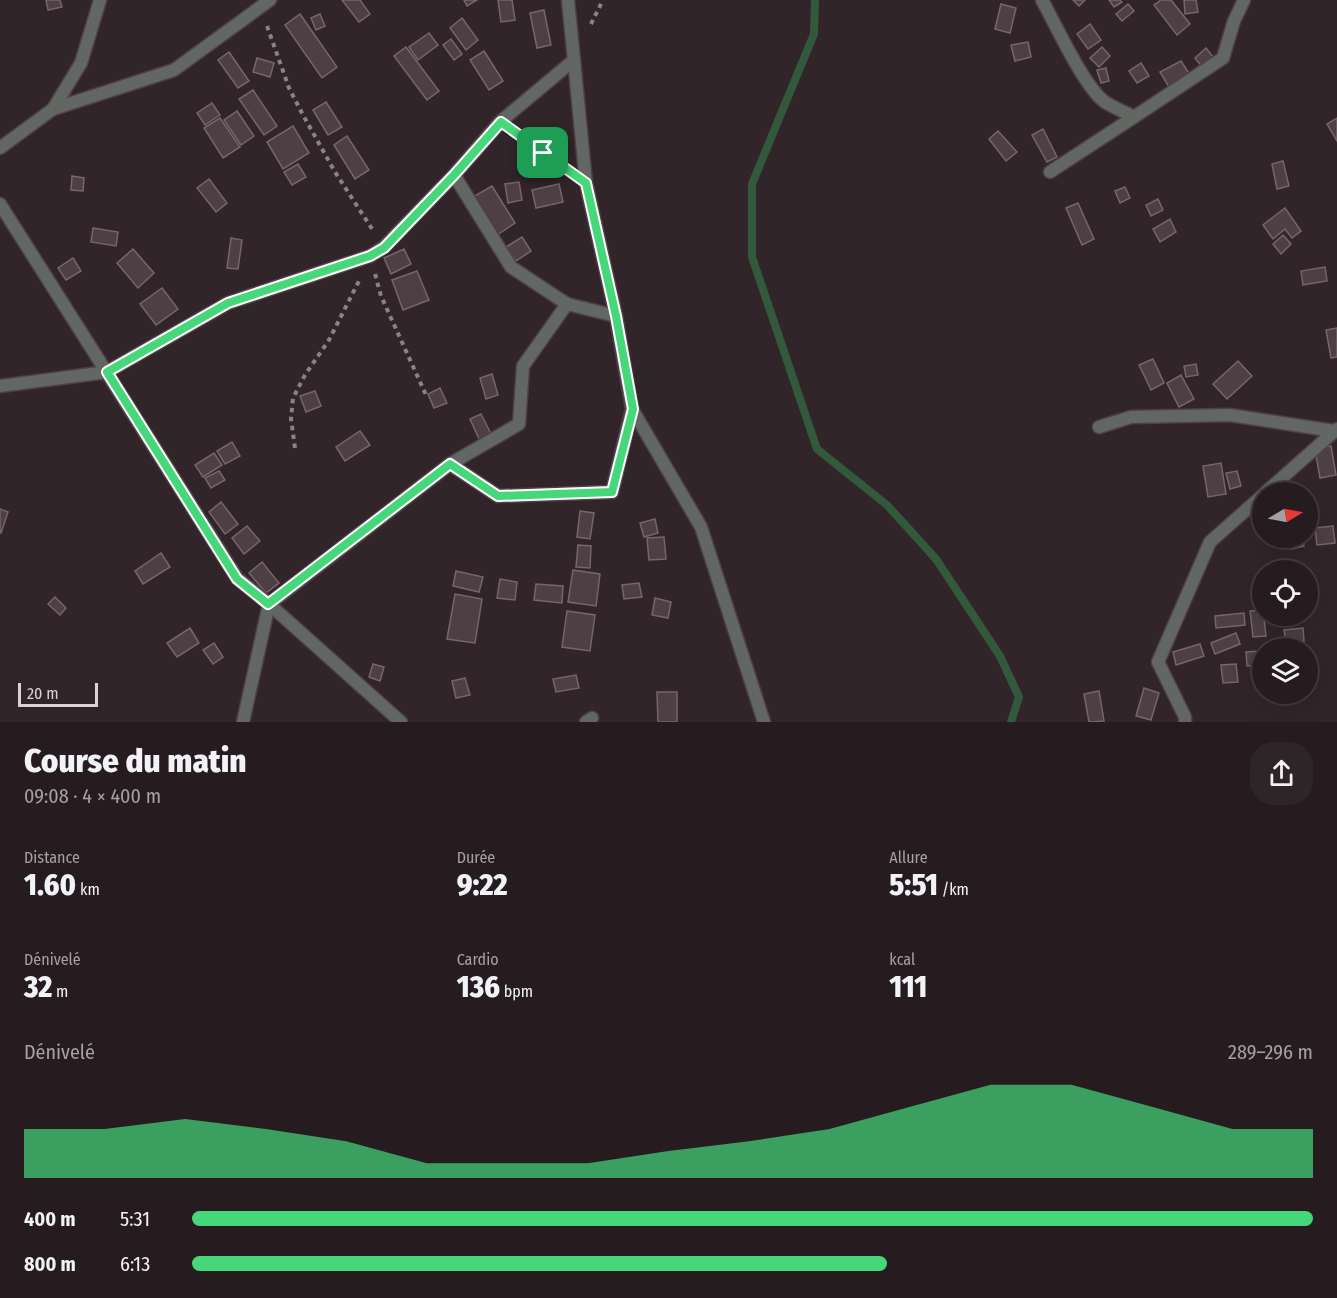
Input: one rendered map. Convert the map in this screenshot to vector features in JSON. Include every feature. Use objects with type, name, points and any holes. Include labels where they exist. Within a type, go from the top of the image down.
[{"type":"street","points":[[53,108],[81,63],[100,0]]},
{"type":"street","points":[[568,0],[586,183],[616,316],[633,409],[701,527],[764,722]]},
{"type":"street","points":[[1042,0],[1071,55],[1094,91],[1105,102],[1134,117]]},
{"type":"street","points":[[1050,172],[1223,58],[1234,21],[1244,0]]},
{"type":"street","points":[[0,148],[53,108],[174,70],[264,4]]},
{"type":"street","points":[[0,386],[107,372],[228,303],[370,256],[384,248],[501,122],[574,60]]},
{"type":"street","points":[[454,175],[511,267],[567,304],[616,316]]},
{"type":"street","points":[[0,204],[237,579],[401,722]]},
{"type":"street","points":[[243,722],[268,604],[450,464],[519,424],[523,366],[567,304]]},
{"type":"street","points":[[450,464],[498,496],[612,492],[633,409]]},
{"type":"street","points":[[1099,427],[1131,417],[1230,415],[1336,430]]},
{"type":"street","points":[[1277,482],[1336,430]]},
{"type":"street","points":[[1185,722],[1185,717],[1158,662],[1210,542],[1252,504]]},
{"type":"path","points":[[264,4],[290,88],[303,115],[335,172],[384,248]]},
{"type":"path","points":[[501,122],[586,183]]},
{"type":"path","points":[[370,256],[381,296],[426,394]]},
{"type":"path","points":[[295,448],[291,419],[293,398],[348,306],[370,256]]},
{"type":"building","points":[[46,0],[60,0],[62,7],[48,10]]},
{"type":"building","points":[[342,0],[360,0],[370,14],[359,22]]},
{"type":"building","points":[[464,0],[477,0],[467,6]]},
{"type":"building","points":[[498,0],[512,0],[515,20],[501,22]]},
{"type":"building","points":[[1073,0],[1085,0],[1079,6]]},
{"type":"building","points":[[1109,0],[1120,0],[1122,2],[1114,7]]},
{"type":"building","points":[[1161,0],[1171,0],[1190,24],[1177,35],[1154,5]]},
{"type":"building","points":[[1184,0],[1196,0],[1198,12],[1185,14]]},
{"type":"building","points":[[1001,4],[1016,8],[1010,33],[995,29]]},
{"type":"building","points":[[1128,4],[1134,11],[1122,21],[1116,14]]},
{"type":"building","points":[[544,10],[551,45],[537,48],[530,13]]},
{"type":"building","points":[[300,14],[337,67],[322,78],[285,25]]},
{"type":"building","points":[[320,14],[325,26],[316,30],[311,18]]},
{"type":"building","points":[[462,18],[478,40],[466,50],[450,28]]},
{"type":"building","points":[[1090,24],[1101,40],[1088,49],[1077,34]]},
{"type":"building","points":[[429,33],[438,45],[418,60],[409,47]]},
{"type":"building","points":[[451,39],[462,54],[454,60],[443,45]]},
{"type":"building","points":[[1028,42],[1031,57],[1015,61],[1011,45]]},
{"type":"building","points":[[406,47],[439,91],[427,100],[394,56]]},
{"type":"building","points":[[1102,47],[1110,56],[1099,67],[1090,58]]},
{"type":"building","points":[[1206,48],[1213,57],[1202,67],[1195,58]]},
{"type":"building","points":[[484,51],[503,81],[489,90],[470,60]]},
{"type":"building","points":[[229,52],[249,81],[238,88],[218,60]]},
{"type":"building","points":[[257,58],[274,63],[270,77],[253,72]]},
{"type":"building","points":[[1181,61],[1190,75],[1169,87],[1160,72]]},
{"type":"building","points":[[1141,63],[1149,76],[1137,83],[1129,71]]},
{"type":"building","points":[[1106,68],[1109,81],[1101,83],[1097,70]]},
{"type":"building","points":[[253,90],[277,126],[264,135],[239,99]]},
{"type":"building","points":[[326,102],[342,127],[328,135],[313,110]]},
{"type":"building","points":[[212,103],[220,115],[205,125],[197,113]]},
{"type":"building","points":[[237,111],[254,136],[241,145],[224,120]]},
{"type":"building","points":[[220,118],[240,147],[223,158],[204,128]]},
{"type":"building","points":[[1337,118],[1337,141],[1327,124]]},
{"type":"building","points":[[293,126],[309,153],[283,169],[267,142]]},
{"type":"building","points":[[1043,129],[1057,157],[1047,162],[1032,135]]},
{"type":"building","points":[[998,131],[1017,152],[1006,161],[989,139]]},
{"type":"building","points":[[347,136],[369,170],[355,179],[334,145]]},
{"type":"building","points":[[1283,161],[1289,186],[1277,189],[1272,164]]},
{"type":"building","points":[[298,164],[306,177],[292,185],[284,172]]},
{"type":"building","points":[[72,176],[84,178],[83,191],[71,190]]},
{"type":"building","points":[[209,179],[227,203],[216,212],[197,188]]},
{"type":"building","points":[[519,182],[522,200],[508,203],[505,184]]},
{"type":"building","points":[[559,184],[563,202],[536,208],[532,190]]},
{"type":"building","points":[[492,186],[515,223],[497,235],[473,197]]},
{"type":"building","points":[[1125,187],[1130,198],[1120,203],[1115,191]]},
{"type":"building","points":[[1158,199],[1163,210],[1151,216],[1146,205]]},
{"type":"building","points":[[1078,203],[1094,239],[1082,245],[1066,208]]},
{"type":"building","points":[[1285,208],[1301,231],[1292,238],[1285,229],[1273,239],[1263,225]]},
{"type":"building","points":[[1170,219],[1176,232],[1160,242],[1153,229]]},
{"type":"building","points":[[93,228],[118,232],[116,246],[91,242]]},
{"type":"building","points":[[1283,235],[1291,244],[1281,254],[1273,244]]},
{"type":"building","points":[[522,237],[531,251],[516,261],[506,247]]},
{"type":"building","points":[[231,238],[242,240],[238,269],[227,268]]},
{"type":"building","points":[[133,249],[154,273],[138,288],[117,263]]},
{"type":"building","points":[[404,249],[411,264],[391,274],[384,258]]},
{"type":"building","points":[[73,258],[81,271],[66,280],[58,268]]},
{"type":"building","points":[[1325,267],[1327,281],[1303,285],[1301,271]]},
{"type":"building","points":[[417,271],[429,300],[403,310],[392,280]]},
{"type":"building","points":[[162,288],[178,309],[156,325],[140,304]]},
{"type":"building","points":[[1337,328],[1337,357],[1331,358],[1326,330]]},
{"type":"building","points":[[1153,359],[1164,383],[1151,390],[1139,365]]},
{"type":"building","points":[[1238,361],[1252,376],[1227,399],[1213,384]]},
{"type":"building","points":[[1196,364],[1198,375],[1186,377],[1184,366]]},
{"type":"building","points":[[492,374],[498,395],[486,399],[480,378]]},
{"type":"building","points":[[1181,375],[1194,399],[1179,407],[1167,383]]},
{"type":"building","points":[[440,388],[447,403],[434,408],[428,394]]},
{"type":"building","points":[[315,391],[321,406],[306,412],[300,396]]},
{"type":"building","points":[[481,414],[492,436],[480,441],[470,419]]},
{"type":"building","points":[[360,431],[370,445],[345,461],[336,447]]},
{"type":"building","points":[[232,442],[240,456],[225,464],[217,451]]},
{"type":"building","points":[[1331,446],[1336,475],[1320,478],[1315,449]]},
{"type":"building","points":[[214,453],[222,465],[203,477],[195,465]]},
{"type":"building","points":[[1221,463],[1226,494],[1208,497],[1203,466]]},
{"type":"building","points":[[219,471],[225,480],[211,488],[205,478]]},
{"type":"building","points":[[1237,471],[1241,486],[1230,489],[1226,473]]},
{"type":"building","points":[[221,502],[238,524],[225,534],[209,512]]},
{"type":"building","points":[[0,509],[8,512],[1,533],[0,533]]},
{"type":"building","points":[[580,511],[594,513],[590,539],[577,537]]},
{"type":"building","points":[[655,519],[658,533],[644,537],[640,523]]},
{"type":"building","points":[[247,526],[260,541],[244,554],[232,538]]},
{"type":"building","points":[[1333,526],[1335,543],[1318,545],[1318,528]]},
{"type":"building","points":[[664,537],[666,559],[649,560],[647,538]]},
{"type":"building","points":[[578,545],[591,546],[590,568],[576,567]]},
{"type":"building","points":[[161,553],[170,567],[143,584],[135,571]]},
{"type":"building","points":[[262,562],[279,583],[266,593],[249,573]]},
{"type":"building","points":[[573,570],[600,574],[596,606],[568,602]]},
{"type":"building","points":[[456,571],[483,577],[479,592],[453,586]]},
{"type":"building","points":[[500,579],[517,582],[515,600],[497,598]]},
{"type":"building","points":[[639,583],[642,597],[624,599],[622,585]]},
{"type":"building","points":[[536,584],[563,586],[562,603],[534,600]]},
{"type":"building","points":[[455,594],[482,599],[475,643],[447,639]]},
{"type":"building","points":[[55,597],[66,608],[60,615],[48,604]]},
{"type":"building","points":[[655,598],[671,602],[668,618],[652,615]]},
{"type":"building","points":[[567,611],[595,615],[590,651],[562,647]]},
{"type":"building","points":[[1250,611],[1252,611],[1252,626],[1265,626],[1266,636],[1253,637]]},
{"type":"building","points":[[1244,613],[1245,625],[1216,628],[1215,616]]},
{"type":"building","points":[[190,628],[199,643],[177,657],[167,643]]},
{"type":"building","points":[[1303,628],[1304,638],[1285,638],[1284,630]]},
{"type":"building","points":[[1236,633],[1240,644],[1215,654],[1211,643]]},
{"type":"building","points":[[214,643],[223,657],[213,664],[203,650]]},
{"type":"building","points":[[1200,644],[1204,656],[1176,665],[1173,652]]},
{"type":"building","points":[[1246,652],[1252,652],[1252,666],[1247,666]]},
{"type":"building","points":[[373,664],[384,667],[380,681],[369,677]]},
{"type":"building","points":[[1236,664],[1238,682],[1223,683],[1221,665]]},
{"type":"building","points":[[576,675],[579,688],[556,692],[553,679]]},
{"type":"building","points":[[465,678],[470,695],[456,698],[452,681]]},
{"type":"building","points":[[1144,688],[1159,693],[1151,720],[1136,716]]},
{"type":"building","points":[[1099,691],[1104,721],[1089,722],[1084,694]]},
{"type":"building","points":[[657,692],[677,692],[677,722],[658,722]]},
{"type":"waterway","points":[[815,0],[814,34],[752,184],[752,257],[817,449],[887,505],[936,559],[1000,656],[1019,697],[1011,722]]},
{"type":"route","points":[[501,122],[543,153],[586,183],[616,316],[633,409],[612,492],[498,496],[450,464],[268,604],[237,579],[107,372],[228,303],[370,256],[384,248],[501,122]]}]
